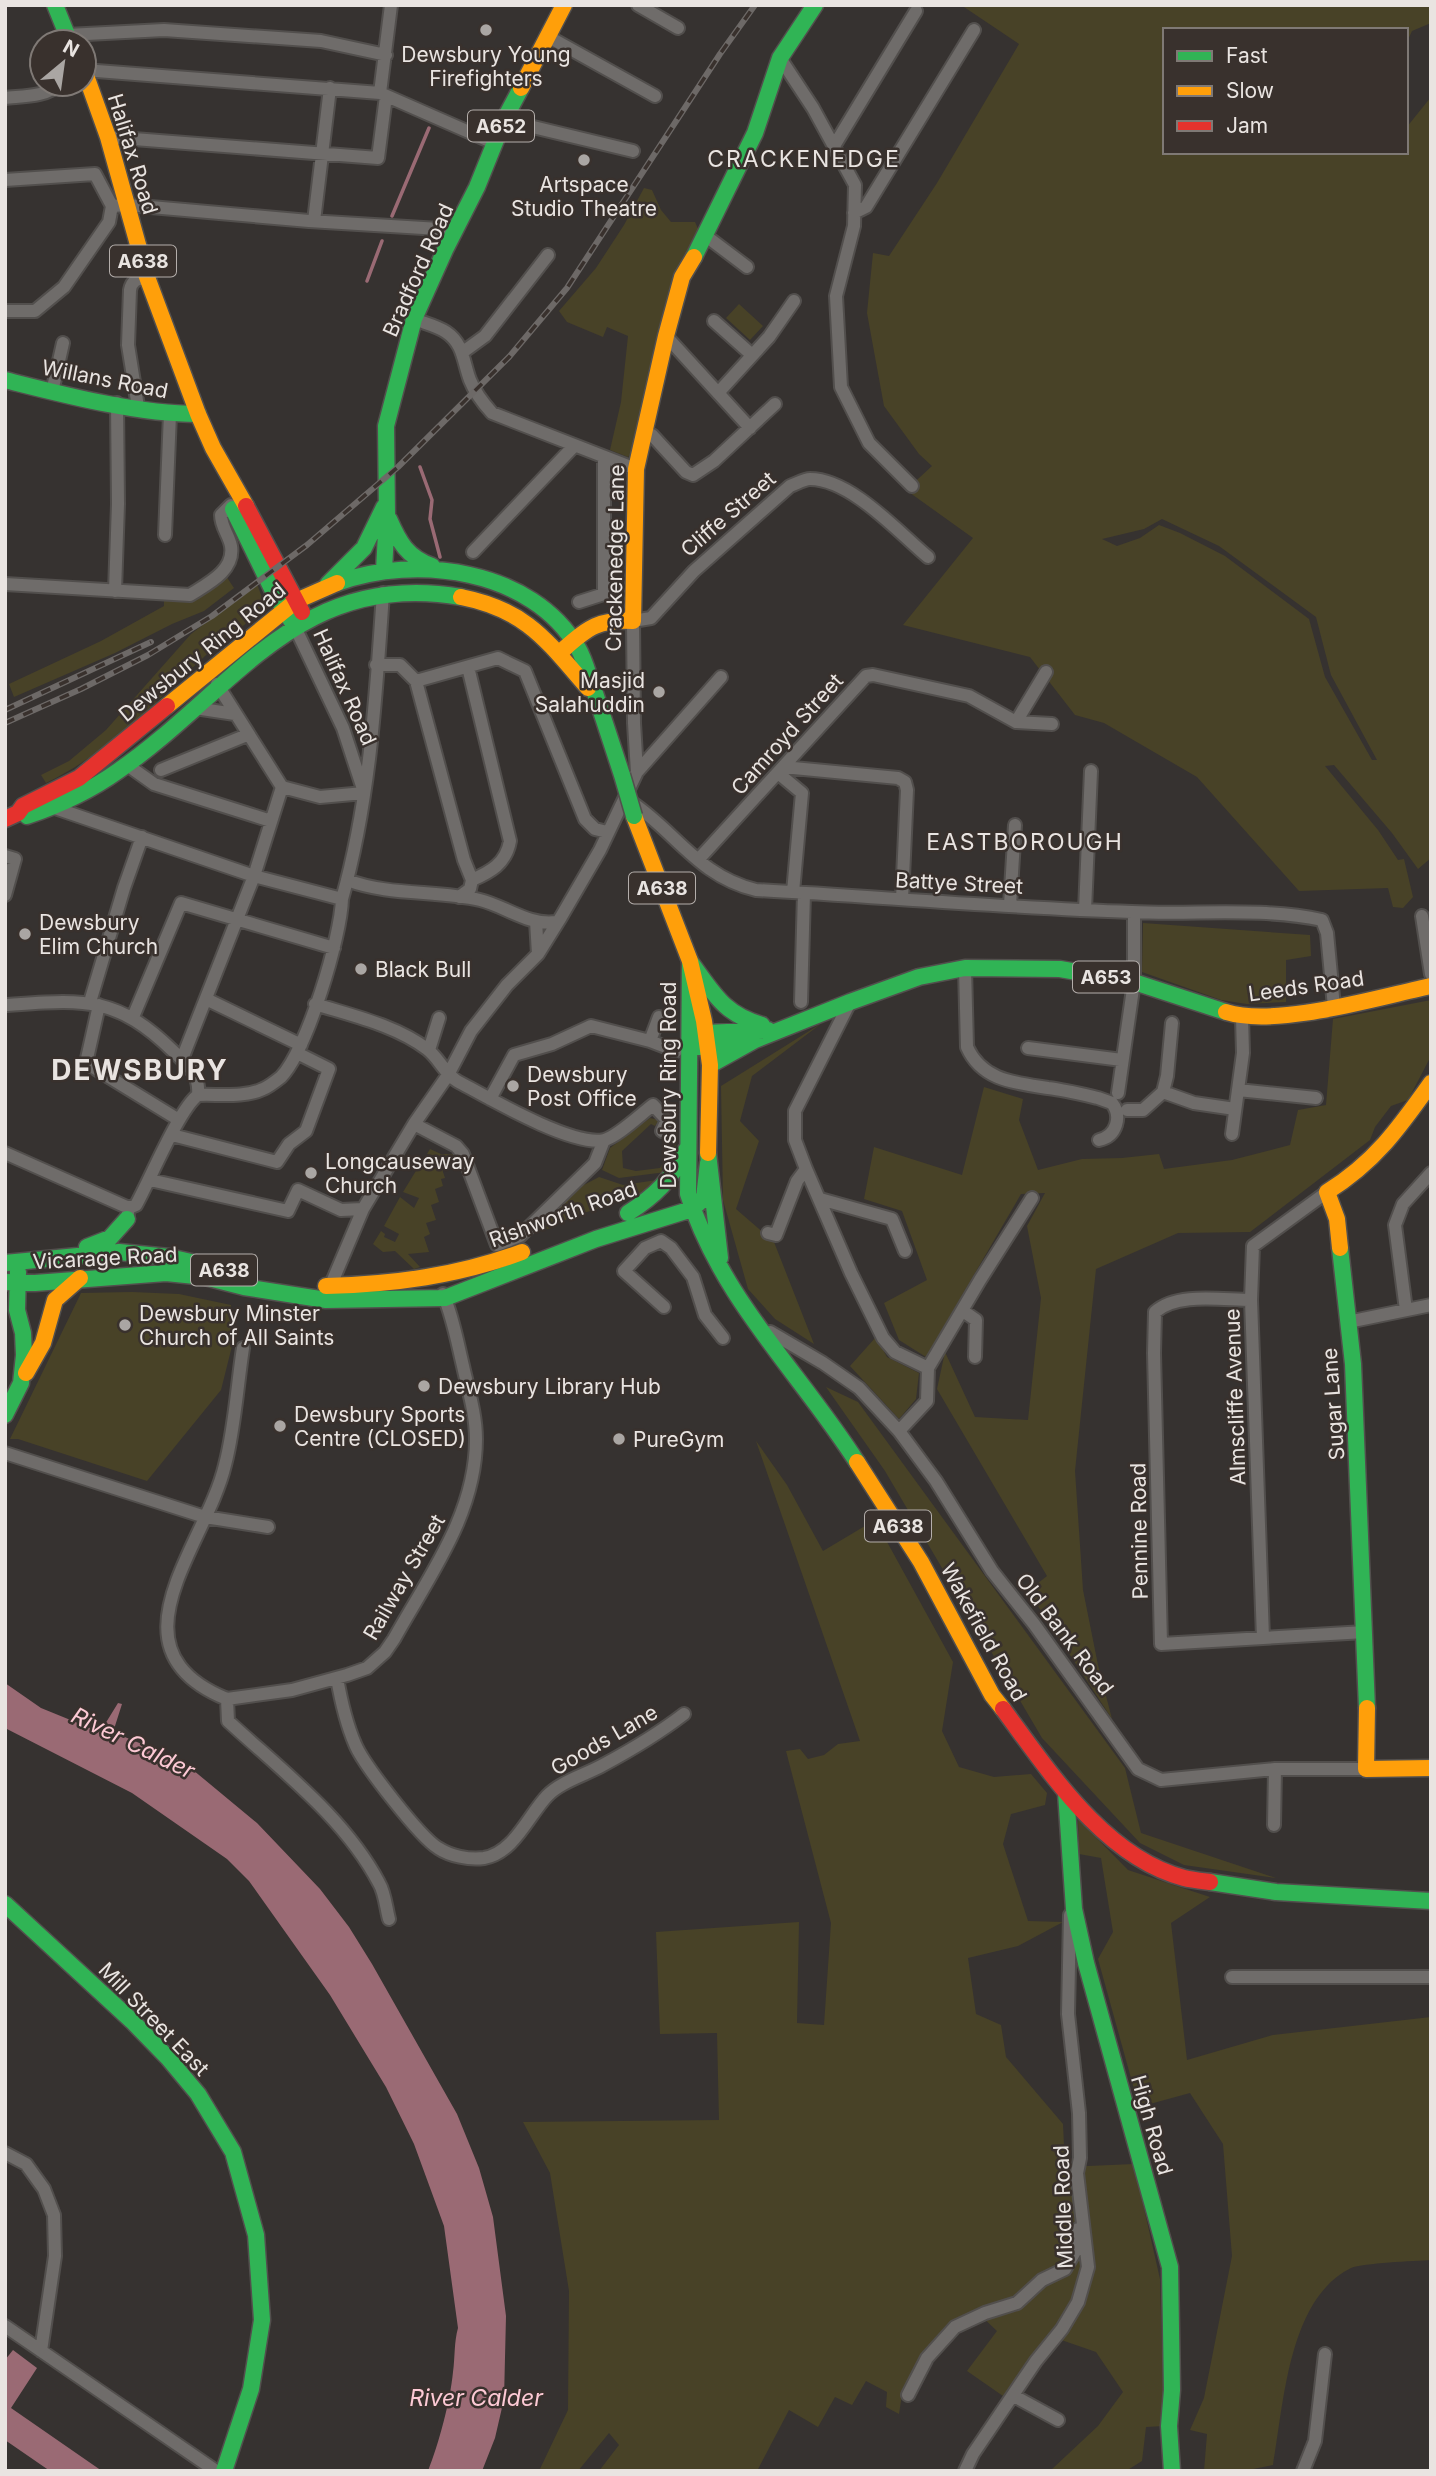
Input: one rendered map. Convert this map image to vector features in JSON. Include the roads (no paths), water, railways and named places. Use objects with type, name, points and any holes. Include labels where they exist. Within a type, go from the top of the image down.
[{"type":"main road","points":[[55,5],[64,28]]},
{"type":"main road","name":"Bradford Road","points":[[381,578],[386,426],[414,319],[444,250],[477,187],[504,120],[564,5]]},
{"type":"main road","name":"Crackenedge Lane","points":[[634,621],[636,469],[682,277],[706,236],[755,133],[780,58],[815,5]]},
{"type":"main road","name":"Halifax Road","points":[[94,98],[108,137],[120,205],[198,414],[213,448],[249,511],[300,623]]},
{"type":"main road","name":"Willans Road","points":[[5,380],[52,392],[170,414],[198,414]]},
{"type":"main road","name":"Halifax Road","points":[[213,448],[227,508],[275,595],[290,606]]},
{"type":"main road","points":[[327,585],[364,548],[384,511]]},
{"type":"main road","name":"A638","points":[[384,511],[402,549],[416,561],[433,567]]},
{"type":"main road","name":"Dewsbury Ring Road","points":[[12,816],[23,806],[79,778],[290,606],[327,585],[381,578],[433,567],[479,575],[506,586],[560,622],[582,656],[593,692],[629,773],[634,816],[690,961],[710,1065],[708,1163],[703,1205]]},
{"type":"main road","name":"Dewsbury Ring Road","points":[[381,578],[414,590],[468,597],[495,605],[526,623],[593,692]]},
{"type":"main road","name":"Dewsbury Ring Road","points":[[126,764],[195,708],[239,666],[300,623],[326,609],[367,596],[381,578]]},
{"type":"main road","name":"Cliffe Street","points":[[559,654],[586,628],[608,619],[634,621]]},
{"type":"main road","name":"A638","points":[[12,816],[27,816],[55,808],[84,793],[126,764]]},
{"type":"main road","points":[[690,961],[727,1011],[747,1021],[783,1030]]},
{"type":"main road","name":"Dewsbury Ring Road","points":[[690,961],[683,1047],[687,1147],[703,1205]]},
{"type":"main road","name":"Leeds Road","points":[[710,1065],[755,1040],[850,1002],[919,977],[965,968],[1060,969],[1133,982],[1242,1017],[1286,1015],[1431,986]]},
{"type":"main road","name":"Leeds Road","points":[[706,1039],[783,1030]]},
{"type":"main road","name":"Leeds Road","points":[[683,1047],[698,1035],[706,1039],[755,1040]]},
{"type":"main road","points":[[1327,1192],[1348,1179],[1391,1139],[1431,1083]]},
{"type":"main road","points":[[628,1213],[661,1191],[677,1171],[687,1147]]},
{"type":"main road","name":"Sugar Lane","points":[[1327,1192],[1337,1219],[1357,1428],[1365,1632],[1366,1769]]},
{"type":"main road","name":"Rishworth Road","points":[[435,1278],[504,1259],[568,1233],[628,1213],[703,1205]]},
{"type":"main road","name":"Rishworth Road","points":[[445,1298],[596,1238],[703,1205]]},
{"type":"main road","name":"Wakefield Road","points":[[703,1205],[720,1265]]},
{"type":"main road","name":"Wakefield Road","points":[[703,1205],[697,1223],[731,1289],[840,1436],[921,1562],[992,1695],[1066,1793],[1110,1837],[1145,1862],[1183,1878],[1276,1892],[1431,1901]]},
{"type":"main road","points":[[49,1260],[60,1250],[106,1242],[117,1233],[128,1213]]},
{"type":"main road","points":[[654,1221],[673,1224],[684,1230],[720,1265]]},
{"type":"main road","points":[[119,1252],[127,1259],[166,1273]]},
{"type":"main road","name":"Vicarage Road","points":[[11,1263],[119,1252],[169,1257],[328,1293],[435,1278]]},
{"type":"main road","points":[[11,1263],[11,1283],[23,1333],[21,1382]]},
{"type":"main road","name":"Vicarage Road","points":[[11,1283],[166,1273],[205,1277],[244,1287],[445,1298]]},
{"type":"main road","points":[[5,1415],[43,1343],[55,1300],[80,1278]]},
{"type":"main road","name":"Old Bank Road","points":[[1366,1769],[1431,1768]]},
{"type":"main road","name":"High Road","points":[[1066,1793],[1074,1909],[1096,2001],[1170,2267],[1172,2390],[1169,2426],[1172,2471]]},
{"type":"main road","name":"Mill Street East","points":[[5,1904],[132,2021],[168,2058],[198,2094],[233,2152],[256,2235],[262,2320],[251,2389],[224,2471]]},
{"type":"street","points":[[108,137],[378,158],[391,5]]},
{"type":"street","points":[[639,5],[659,10],[678,28]]},
{"type":"street","points":[[834,146],[916,11]]},
{"type":"street","points":[[98,36],[163,30],[321,41],[386,55]]},
{"type":"street","points":[[854,213],[866,207],[974,30]]},
{"type":"street","points":[[547,36],[655,96]]},
{"type":"street","points":[[780,58],[813,108],[855,185],[854,226],[836,296],[841,387],[869,443],[912,486]]},
{"type":"street","points":[[98,71],[383,94],[494,143]]},
{"type":"street","points":[[314,221],[330,88]]},
{"type":"street","points":[[5,97],[28,94]]},
{"type":"street","points":[[504,120],[633,151]]},
{"type":"street","points":[[5,180],[95,174],[120,205],[456,230]]},
{"type":"street","points":[[5,311],[35,310],[64,287],[120,205]]},
{"type":"street","points":[[706,236],[747,267]]},
{"type":"street","points":[[734,257],[743,245]]},
{"type":"street","points":[[463,352],[485,336],[548,255]]},
{"type":"street","points":[[138,407],[128,345],[130,290],[137,279],[147,277]]},
{"type":"street","points":[[718,393],[769,337],[793,301]]},
{"type":"street","points":[[414,319],[445,331],[460,346],[478,397],[492,413],[636,469]]},
{"type":"street","points":[[714,321],[752,355]]},
{"type":"street","points":[[666,336],[750,428]]},
{"type":"street","points":[[52,392],[63,343]]},
{"type":"street","points":[[115,591],[117,403]]},
{"type":"street","points":[[643,436],[652,435],[686,472],[693,475],[714,461],[775,404]]},
{"type":"street","points":[[165,535],[170,414]]},
{"type":"street","points":[[473,552],[574,446]]},
{"type":"street","points":[[579,602],[604,594],[604,458]]},
{"type":"street","name":"Cliffe Street","points":[[634,621],[650,618],[694,571],[790,486],[808,479],[834,483],[859,498],[928,557]]},
{"type":"street","points":[[5,584],[190,595],[216,579],[227,566],[231,545],[221,522],[227,508]]},
{"type":"street","name":"Bradford Road","points":[[198,1095],[247,1094],[262,1089],[281,1077],[299,1049],[315,1004],[334,948],[364,793],[374,715],[381,578]]},
{"type":"street","name":"Crackenedge Lane","points":[[328,1293],[363,1209],[414,1124],[448,1075],[471,1031],[507,985],[548,940],[556,922],[582,883],[625,798],[634,723],[634,621]]},
{"type":"street","name":"Halifax Road","points":[[300,623],[343,728],[364,793]]},
{"type":"street","points":[[416,681],[498,658],[525,671],[585,819],[595,830],[607,832]]},
{"type":"street","points":[[376,665],[400,665],[416,681],[464,860],[472,880],[470,889],[459,897]]},
{"type":"street","points":[[468,667],[510,841],[509,849],[494,870],[472,880]]},
{"type":"street","points":[[208,672],[282,787],[320,797],[364,793]]},
{"type":"street","points":[[1016,722],[1046,672]]},
{"type":"street","name":"Camroyd Street","points":[[698,860],[863,678],[870,675],[969,696],[1016,722],[1045,727]]},
{"type":"street","points":[[629,773],[721,677]]},
{"type":"street","points":[[195,708],[234,713]]},
{"type":"street","points":[[161,770],[247,735]]},
{"type":"street","points":[[126,764],[154,784],[271,821]]},
{"type":"street","points":[[780,770],[802,793],[799,893],[802,1002]]},
{"type":"street","points":[[780,770],[898,778],[905,782],[907,790],[902,899]]},
{"type":"street","points":[[1085,910],[1091,771]]},
{"type":"street","points":[[182,1059],[254,876],[282,787]]},
{"type":"street","name":"Battye Street","points":[[625,798],[642,809],[698,860],[735,885],[756,890],[1134,913],[1205,911],[1322,920],[1327,933],[1334,1007]]},
{"type":"street","points":[[55,808],[254,876],[342,899]]},
{"type":"street","points":[[1010,905],[1015,825]]},
{"type":"street","points":[[142,837],[124,888],[95,1004],[86,1063],[179,1120]]},
{"type":"street","points":[[5,856],[15,859],[5,895]]},
{"type":"street","points":[[347,880],[366,887],[484,901],[536,921],[556,922]]},
{"type":"street","points":[[133,1017],[181,903],[334,948]]},
{"type":"street","points":[[1118,1093],[1133,982],[1134,913]]},
{"type":"street","points":[[1422,916],[1431,974]]},
{"type":"street","points":[[536,921],[538,954]]},
{"type":"street","points":[[965,968],[967,1047],[972,1057],[990,1074],[1005,1081],[1112,1103],[1117,1112],[1116,1125],[1110,1135],[1100,1140]]},
{"type":"street","points":[[172,1135],[277,1162],[289,1144],[306,1130],[328,1069],[299,1049],[206,999]]},
{"type":"street","points":[[850,1002],[795,1111],[795,1140],[851,1273],[883,1338],[895,1352],[928,1368]]},
{"type":"street","points":[[5,1004],[95,1004],[133,1017],[159,1037],[197,1077],[198,1095],[192,1099],[179,1120],[150,1180],[136,1205],[128,1213],[119,1252]]},
{"type":"street","points":[[315,1004],[387,1027],[429,1050],[448,1075],[490,1099],[558,1131],[580,1138],[604,1140]]},
{"type":"street","points":[[650,1041],[659,1017]]},
{"type":"street","points":[[1232,1134],[1243,1053],[1242,1017]]},
{"type":"street","points":[[429,1050],[439,1018]]},
{"type":"street","points":[[1127,1110],[1143,1110],[1163,1092],[1172,1023]]},
{"type":"street","points":[[490,1099],[514,1055],[552,1044],[591,1026],[683,1047]]},
{"type":"street","points":[[1028,1048],[1122,1060]]},
{"type":"street","points":[[1238,1090],[1316,1098]]},
{"type":"street","points":[[1163,1092],[1194,1103],[1235,1109]]},
{"type":"street","points":[[414,1124],[456,1146],[463,1154],[497,1245],[520,1236],[591,1167],[604,1140],[653,1105],[667,1120],[662,1131]]},
{"type":"street","points":[[5,1153],[128,1213]]},
{"type":"street","points":[[768,1233],[776,1235],[797,1181],[806,1170]]},
{"type":"street","points":[[1406,1310],[1395,1225],[1403,1204],[1431,1173]]},
{"type":"street","points":[[150,1180],[289,1211],[298,1190],[341,1210],[363,1209]]},
{"type":"street","name":"Almscliffe Avenue","points":[[1263,1638],[1251,1300],[1253,1246],[1327,1192]]},
{"type":"street","points":[[900,1431],[927,1401],[928,1368],[1032,1198]]},
{"type":"street","points":[[820,1199],[892,1219],[905,1251]]},
{"type":"street","points":[[664,1307],[624,1271],[645,1248],[661,1241],[671,1248],[692,1277],[705,1315],[723,1338]]},
{"type":"street","name":"Railway Street","points":[[227,1699],[292,1690],[367,1668],[385,1652],[452,1539],[463,1513],[475,1459],[476,1436],[470,1394],[455,1330],[445,1298],[435,1278]]},
{"type":"street","name":"Pennine Road","points":[[1251,1300],[1178,1300],[1165,1304],[1155,1312],[1161,1644],[1365,1632]]},
{"type":"street","points":[[1348,1322],[1431,1305]]},
{"type":"street","points":[[963,1311],[976,1320],[975,1357]]},
{"type":"street","name":"Old Bank Road","points":[[752,1320],[859,1388],[900,1431],[936,1481],[992,1571],[1034,1624],[1138,1769],[1161,1780],[1275,1769],[1366,1769]]},
{"type":"street","points":[[243,1348],[225,1466],[174,1586],[166,1624],[171,1649],[179,1666],[192,1681],[227,1699],[228,1721],[313,1799],[350,1841],[380,1884],[389,1919]]},
{"type":"street","points":[[5,1452],[205,1517],[268,1527]]},
{"type":"street","name":"Goods Lane","points":[[337,1678],[343,1709],[356,1747],[394,1800],[425,1838],[438,1849],[454,1856],[470,1858],[485,1858],[497,1854],[518,1834],[548,1794],[658,1733],[684,1714]]},
{"type":"street","points":[[1274,1825],[1275,1769]]},
{"type":"street","name":"Middle Road","points":[[965,2471],[1036,2361],[1062,2329],[1078,2302],[1088,2267],[1077,2173],[1080,2158],[1079,2113],[1068,2014],[1069,1921],[1074,1909]]},
{"type":"street","points":[[1232,1977],[1431,1977]]},
{"type":"street","points":[[5,2153],[26,2164],[44,2189],[54,2215],[55,2256],[41,2351]]},
{"type":"street","points":[[908,2395],[927,2358],[954,2327],[1017,2303],[1042,2280],[1065,2269],[1077,2248],[1079,2222],[1074,2184],[1077,2173]]},
{"type":"street","points":[[5,2326],[216,2471]]},
{"type":"street","points":[[1303,2471],[1315,2441],[1325,2354]]},
{"type":"street","points":[[1014,2396],[1058,2420]]},
{"type":"water","name":"River Calder","points":[[5,1683],[41,1708],[95,1730],[102,1729],[118,1703],[122,1704],[115,1733],[176,1758],[257,1823],[320,1889],[349,1927],[372,1964],[457,2114],[479,2168],[493,2217],[506,2316],[504,2399],[495,2438],[482,2471],[428,2471],[447,2409],[458,2328],[444,2226],[414,2144],[386,2087],[330,1995],[249,1881],[227,1859],[132,1793],[5,1728]]},
{"type":"water","points":[[13,2350],[37,2368],[11,2408],[102,2471],[50,2471],[5,2440],[5,2360]]},
{"type":"waterway","points":[[392,216],[429,128]]},
{"type":"waterway","points":[[367,281],[382,241]]},
{"type":"waterway","points":[[420,467],[432,500],[430,519],[440,557]]},
{"type":"railway","points":[[5,723],[148,655],[212,616],[307,545],[398,467],[509,357],[567,288],[755,5]]},
{"type":"railway","points":[[5,710],[151,642]]},
{"type":"place","name":"Dewsbury Young Firefighters","points":[[486,30]]},
{"type":"place","name":"Artspace Studio Theatre","points":[[584,160]]},
{"type":"place","name":"Masjid Salahuddin","points":[[659,692]]},
{"type":"place","name":"Dewsbury Elim Church","points":[[25,934]]},
{"type":"place","name":"Black Bull","points":[[361,969]]},
{"type":"place","name":"Dewsbury Post Office","points":[[513,1086]]},
{"type":"place","name":"Longcauseway Church","points":[[311,1173]]},
{"type":"place","name":"Dewsbury Minster Church of All Saints","points":[[125,1325]]},
{"type":"place","name":"Dewsbury Library Hub","points":[[424,1386]]},
{"type":"place","name":"Dewsbury Sports Centre (CLOSED)","points":[[280,1426]]},
{"type":"place","name":"PureGym","points":[[619,1439]]},
{"type":"district","name":"CRACKENEDGE","points":[[804,159]]},
{"type":"district","name":"EASTBOROUGH","points":[[1025,842]]},
{"type":"district","name":"DEWSBURY","points":[[140,1070]]}]
